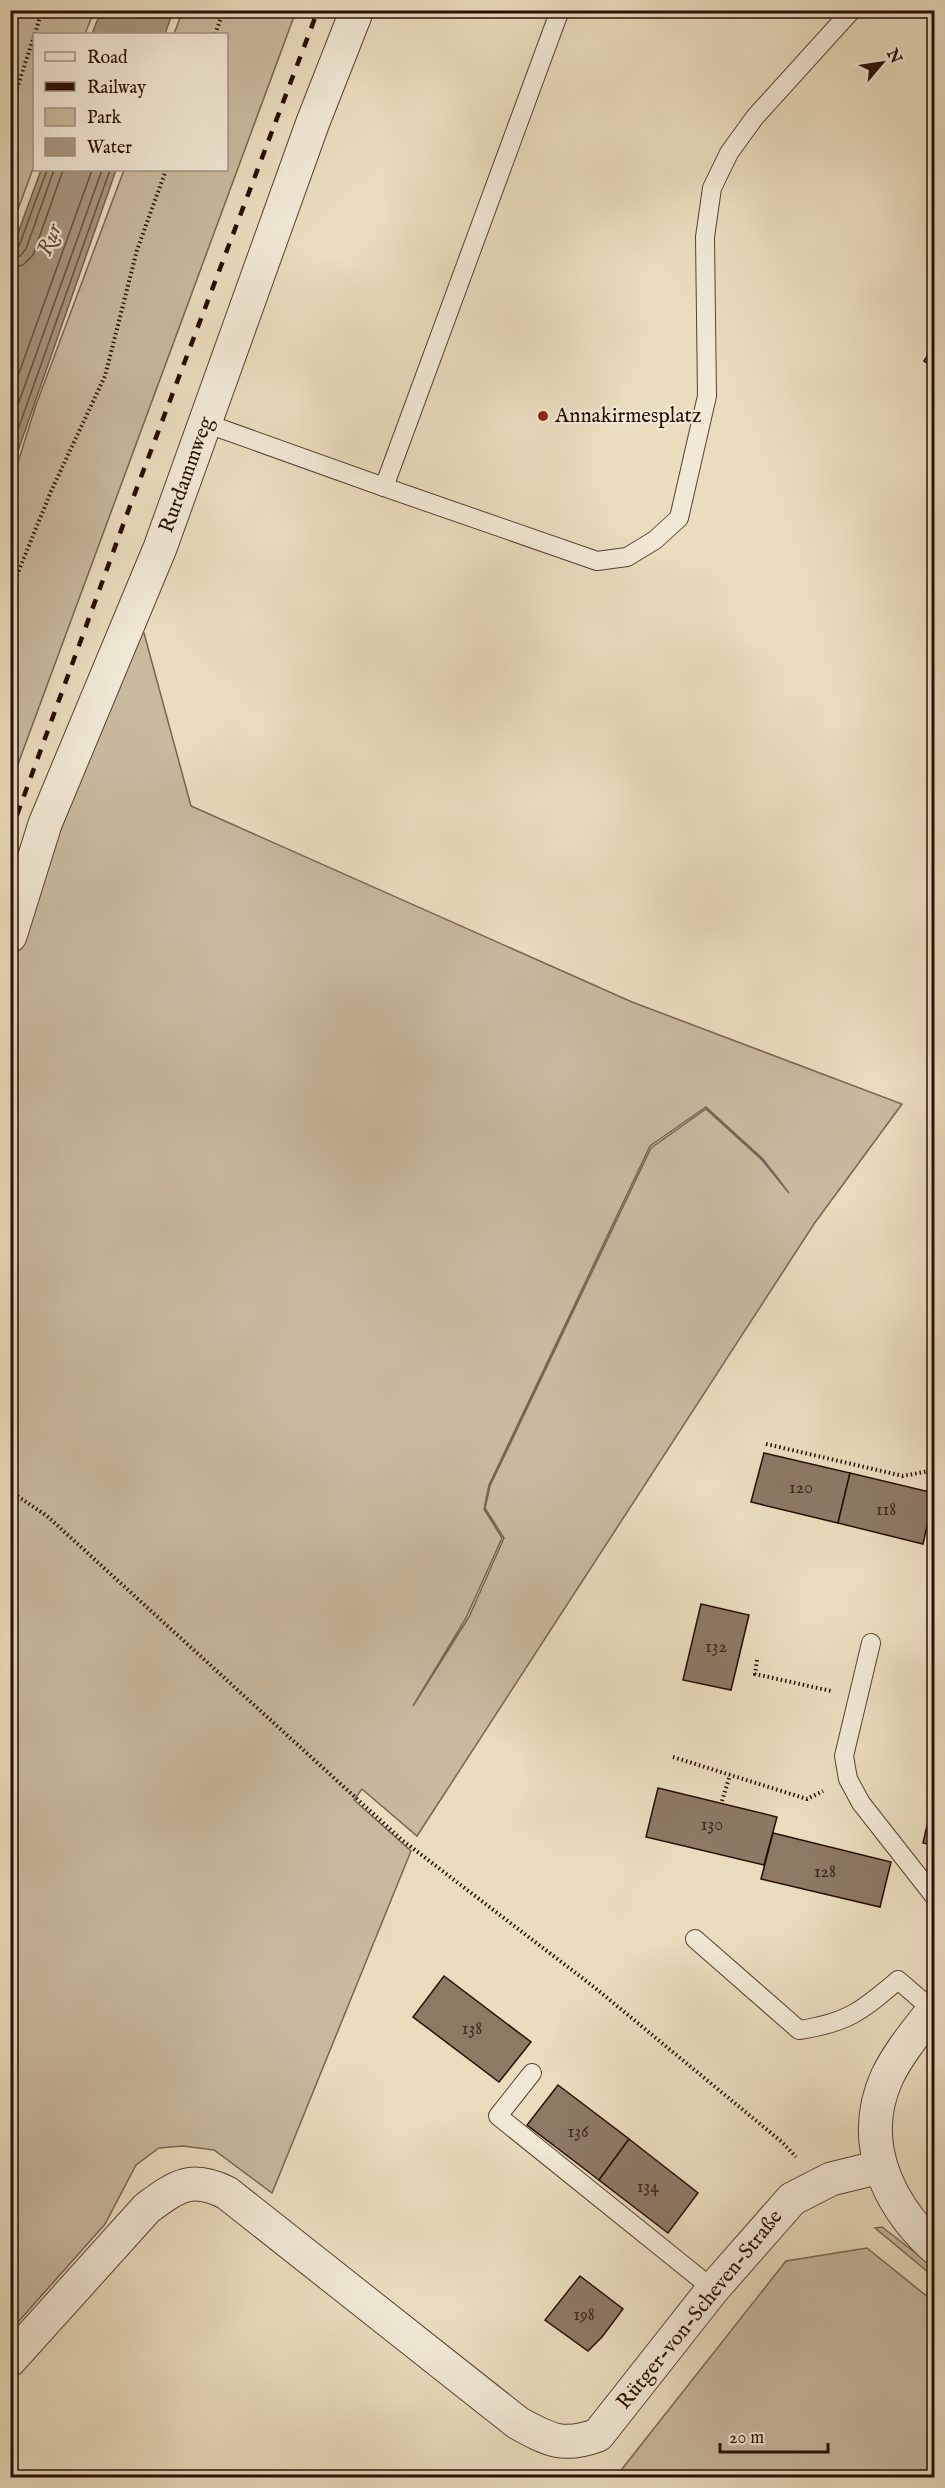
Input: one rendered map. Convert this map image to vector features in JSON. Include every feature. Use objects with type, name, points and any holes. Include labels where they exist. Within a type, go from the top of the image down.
[{"type":"street","name":"Rurdammweg","points":[[10,936],[45,824],[160,548],[313,122],[357,10]]},
{"type":"street","points":[[934,2010],[906,2047],[886,2080],[877,2126],[880,2167],[891,2196],[916,2229],[934,2247]]},
{"type":"street","name":"Rütger-von-Scheven-Straße","points":[[10,2360],[147,2208],[171,2190],[190,2183],[208,2183],[227,2193],[518,2422],[550,2440],[577,2443],[598,2435],[713,2289],[792,2199],[819,2184],[880,2167]]},
{"type":"lane","points":[[384,487],[560,10]]},
{"type":"lane","points":[[205,423],[597,561],[627,557],[655,540],[680,518],[707,396],[705,237],[712,188],[729,153],[755,117],[852,10]]},
{"type":"lane","points":[[871,1643],[844,1756],[848,1779],[861,1803],[934,1896]]},
{"type":"lane","points":[[694,1939],[799,2030],[829,2025],[863,2011],[898,1980],[934,2010]]},
{"type":"lane","points":[[532,2073],[498,2116],[713,2289]]},
{"type":"path","points":[[36,33],[42,10]]},
{"type":"path","points":[[215,33],[224,10]]},
{"type":"path","points":[[10,110],[33,41]]},
{"type":"path","points":[[10,592],[52,489],[105,376],[137,250],[166,171]]},
{"type":"path","points":[[766,1444],[903,1476],[934,1470]]},
{"type":"path","points":[[10,1491],[47,1516],[402,1840],[594,1987],[728,2097],[782,2142],[819,2184]]},
{"type":"path","points":[[757,1660],[755,1674],[858,1698]]},
{"type":"path","points":[[673,1757],[807,1799],[848,1779]]},
{"type":"path","points":[[722,1801],[730,1775]]},
{"type":"green space","points":[[11,10],[94,11],[85,33],[33,33],[33,169],[11,228]]},
{"type":"green space","points":[[183,10],[296,11],[11,783],[11,484],[36,405],[124,171],[228,171],[228,33],[174,33]]},
{"type":"green space","points":[[144,633],[191,806],[632,1002],[902,1104],[814,1224],[417,1836],[362,1789],[354,1800],[411,1851],[272,2193],[214,2150],[183,2146],[159,2148],[136,2165],[105,2224],[11,2330],[11,966],[127,635]],"holes":[[[706,1107],[763,1159],[789,1193],[762,1160],[706,1109],[651,1148],[490,1486],[485,1508],[504,1538],[469,1617],[413,1706],[466,1618],[502,1538],[484,1509],[489,1485],[650,1146]]]},
{"type":"green space","points":[[882,2227],[934,2267],[934,2277],[875,2228]]},
{"type":"green space","points":[[867,2248],[934,2302],[934,2477],[631,2478],[622,2469],[786,2261]]},
{"type":"water","points":[[101,10],[173,11],[165,33],[92,33]]},
{"type":"water","name":"Rur","points":[[41,171],[116,171],[11,471],[11,252]]},
{"type":"building","points":[[934,345],[934,368],[924,361]]},
{"type":"building","points":[[934,1386],[934,1405],[930,1404]]},
{"type":"building","points":[[764,1453],[850,1473],[838,1523],[751,1502]]},
{"type":"building","points":[[850,1473],[934,1493],[923,1544],[838,1523]]},
{"type":"building","points":[[934,1496],[934,1529],[927,1528]]},
{"type":"building","points":[[701,1604],[749,1615],[731,1690],[683,1680]]},
{"type":"building","points":[[658,1788],[777,1817],[764,1865],[646,1837]]},
{"type":"building","points":[[934,1795],[934,1845],[923,1843]]},
{"type":"building","points":[[773,1833],[891,1862],[880,1907],[761,1879]]},
{"type":"building","points":[[444,1976],[531,2042],[499,2082],[413,2017]]},
{"type":"building","points":[[558,2085],[629,2139],[599,2180],[527,2125]]},
{"type":"building","points":[[629,2139],[698,2193],[668,2233],[599,2180]]},
{"type":"building","points":[[580,2276],[623,2309],[588,2351],[545,2320]]},
{"type":"railway","points":[[10,834],[130,506],[318,10]]},
{"type":"place","name":"Annakirmesplatz","points":[[543,416]]}]
